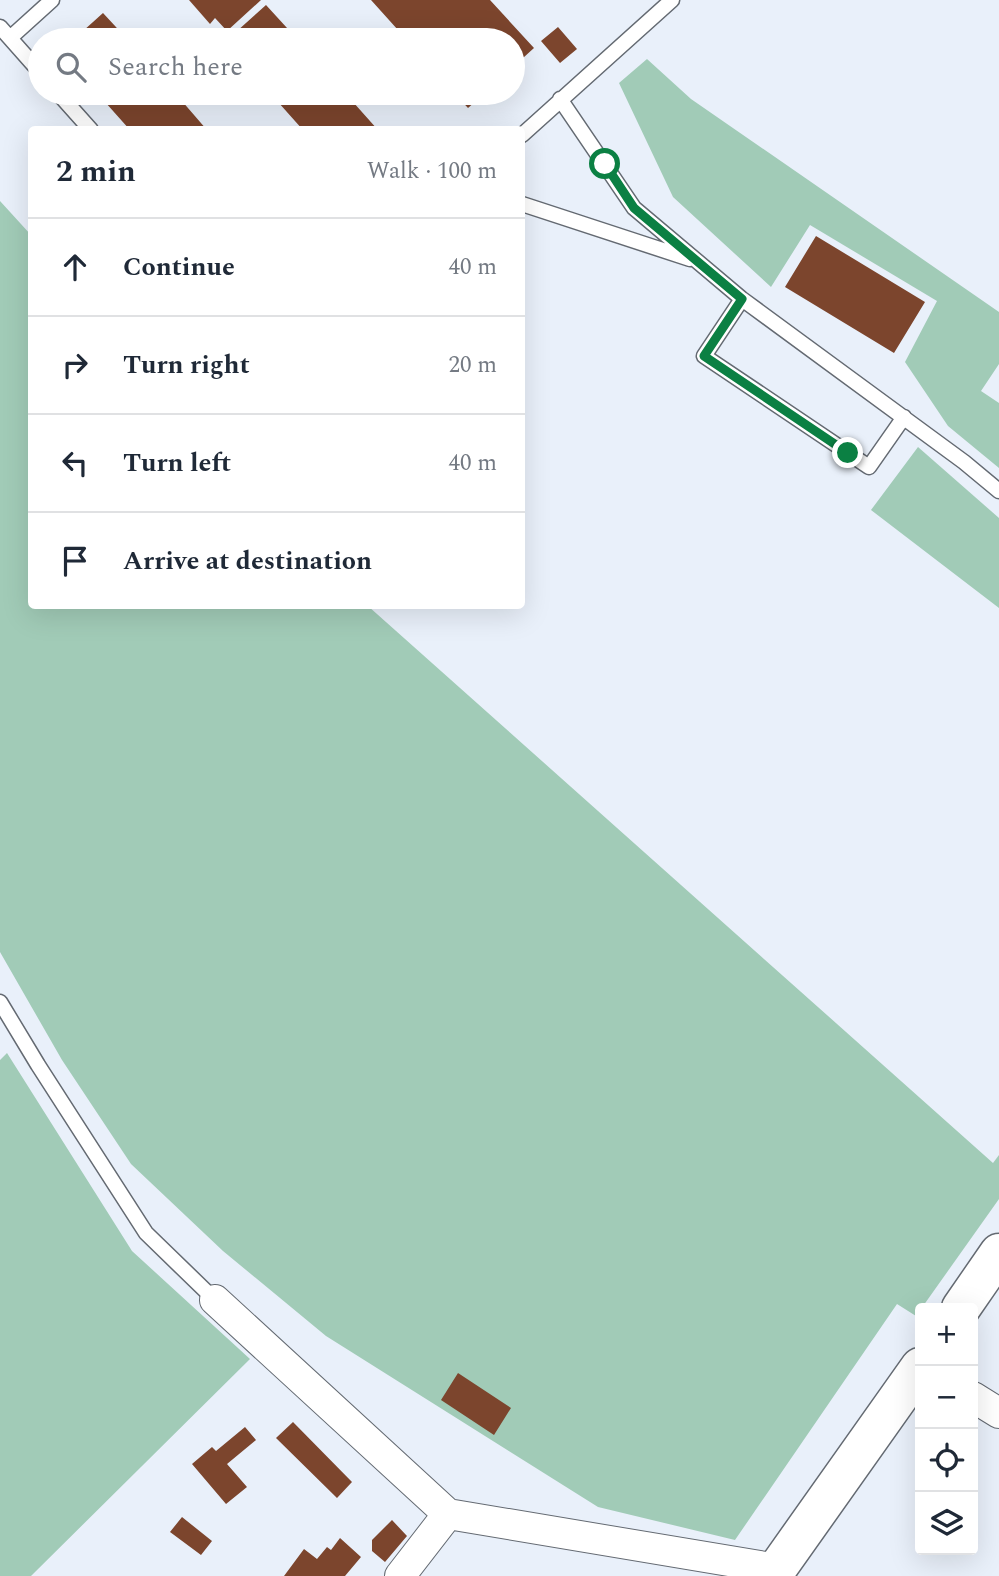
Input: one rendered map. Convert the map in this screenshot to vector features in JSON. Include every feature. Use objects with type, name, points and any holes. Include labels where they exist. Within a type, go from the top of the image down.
[{"type":"main road","points":[[964,1303],[999,1253]]},
{"type":"main road","points":[[775,1573],[915,1374]]},
{"type":"street","points":[[215,1300],[447,1514],[775,1573]]},
{"type":"street","points":[[978,1399],[999,1413]]},
{"type":"street","points":[[400,1576],[447,1514]]},
{"type":"lane","points":[[28,59],[5,33],[52,0]]},
{"type":"lane","points":[[525,132],[672,0]]},
{"type":"lane","points":[[560,99],[634,208],[742,299],[904,417],[999,491]]},
{"type":"lane","points":[[69,105],[87,126]]},
{"type":"lane","points":[[525,205],[698,262]]},
{"type":"lane","points":[[742,299],[704,356],[869,467],[904,417]]},
{"type":"lane","points":[[0,1002],[146,1233],[215,1300]]},
{"type":"green space","points":[[647,59],[691,99],[999,312],[999,364],[981,391],[999,403],[999,468],[948,426],[905,362],[937,301],[810,225],[771,287],[673,197],[619,83]]},
{"type":"green space","points":[[0,201],[28,232],[28,609],[371,609],[993,1163],[999,1155],[999,1199],[925,1303],[915,1303],[915,1315],[897,1304],[735,1540],[598,1507],[326,1336],[223,1251],[131,1164],[62,1060],[0,952]]},
{"type":"green space","points":[[918,447],[999,518],[999,608],[871,510]]},
{"type":"green space","points":[[7,1053],[132,1251],[250,1359],[31,1576],[0,1576],[0,1060]]},
{"type":"building","points":[[189,0],[261,0],[230,28],[224,28],[215,18],[210,24]]},
{"type":"building","points":[[371,0],[490,0],[516,28],[396,28]]},
{"type":"building","points":[[266,5],[287,28],[240,28]]},
{"type":"building","points":[[103,13],[117,28],[86,28]]},
{"type":"building","points":[[558,27],[577,49],[560,63],[541,41]]},
{"type":"building","points":[[525,38],[534,48],[525,56]]},
{"type":"building","points":[[108,105],[185,105],[204,126],[126,126]]},
{"type":"building","points":[[281,105],[356,105],[374,126],[299,126]]},
{"type":"building","points":[[816,236],[925,302],[894,353],[785,287]]},
{"type":"building","points":[[458,1373],[511,1408],[494,1435],[441,1400]]},
{"type":"building","points":[[293,1422],[352,1482],[337,1498],[276,1438]]},
{"type":"building","points":[[245,1427],[256,1440],[227,1464],[247,1487],[226,1504],[192,1464],[212,1447],[216,1451]]},
{"type":"building","points":[[182,1517],[212,1541],[201,1555],[170,1532]]},
{"type":"building","points":[[392,1520],[407,1536],[385,1562],[372,1551],[372,1540]]},
{"type":"building","points":[[340,1538],[361,1557],[345,1576],[284,1576],[304,1549],[317,1559],[327,1547],[331,1550]]},
{"type":"route","points":[[605,164],[634,208],[742,299],[704,356],[848,453]]}]
